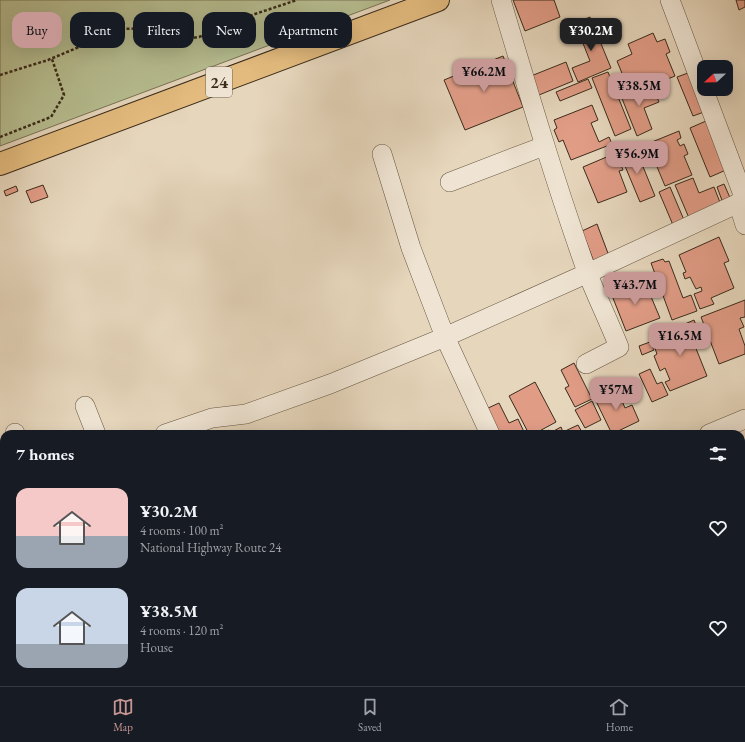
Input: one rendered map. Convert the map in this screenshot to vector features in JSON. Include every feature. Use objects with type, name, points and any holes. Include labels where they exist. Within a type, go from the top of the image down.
[{"type":"highway","name":"24","points":[[0,164],[438,0]]},
{"type":"street","points":[[501,0],[544,146],[588,273],[619,347],[586,364]]},
{"type":"street","points":[[670,0],[742,192],[742,215],[745,225]]},
{"type":"street","points":[[450,182],[544,146]]},
{"type":"street","points":[[382,154],[411,248],[445,337],[488,430]]},
{"type":"street","points":[[177,430],[212,418],[246,414],[330,384],[445,337],[588,273],[743,200]]},
{"type":"street","points":[[85,406],[94,430]]},
{"type":"street","points":[[719,430],[745,419]]},
{"type":"path","points":[[0,75],[52,59],[122,29],[151,28],[181,40],[199,37],[255,14],[297,0]]},
{"type":"path","points":[[0,137],[52,118],[64,95],[52,59]]},
{"type":"green space","points":[[0,0],[390,0],[352,14],[352,12],[264,12],[264,47],[0,146]]},
{"type":"building","points":[[513,0],[554,0],[560,17],[525,31]]},
{"type":"building","points":[[736,0],[745,0],[745,7],[739,10]]},
{"type":"building","points":[[590,17],[611,68],[578,82],[572,68],[590,61],[575,23]]},
{"type":"building","points":[[653,33],[657,42],[665,39],[670,52],[666,54],[675,76],[646,88],[641,77],[626,83],[617,61],[632,54],[628,44]]},
{"type":"building","points":[[503,56],[523,107],[465,130],[444,80]]},
{"type":"building","points":[[566,62],[573,81],[539,95],[531,76]]},
{"type":"building","points":[[608,72],[631,129],[615,136],[592,78]]},
{"type":"building","points":[[688,73],[704,112],[693,116],[677,77]]},
{"type":"building","points":[[588,79],[592,88],[560,101],[556,92]]},
{"type":"building","points":[[634,85],[636,89],[642,87],[645,92],[653,88],[659,102],[644,108],[652,129],[637,136],[619,91]]},
{"type":"building","points":[[592,105],[598,120],[591,123],[599,142],[609,137],[612,144],[571,160],[563,140],[559,142],[554,130],[557,128],[554,120]]},
{"type":"building","points":[[706,121],[726,170],[710,177],[690,128]]},
{"type":"building","points":[[679,131],[681,138],[677,140],[680,146],[684,144],[688,154],[684,156],[692,175],[665,186],[650,150],[655,149],[652,142]]},
{"type":"building","points":[[635,147],[655,196],[640,202],[620,154]]},
{"type":"building","points":[[616,153],[623,170],[619,171],[627,192],[598,203],[583,167]]},
{"type":"building","points":[[693,178],[699,193],[714,187],[721,205],[689,218],[675,185]]},
{"type":"building","points":[[724,184],[731,200],[723,203],[717,187]]},
{"type":"building","points":[[43,185],[48,197],[31,203],[26,191]]},
{"type":"building","points":[[16,186],[18,191],[6,196],[4,191]]},
{"type":"building","points":[[670,187],[684,220],[673,225],[659,192]]},
{"type":"building","points":[[597,224],[609,256],[594,262],[582,231]]},
{"type":"building","points":[[719,237],[729,261],[724,263],[734,288],[711,298],[714,304],[700,309],[694,294],[702,291],[701,287],[696,289],[690,277],[685,279],[683,273],[686,272],[679,255]]},
{"type":"building","points":[[663,259],[665,262],[669,261],[683,298],[691,295],[697,311],[672,320],[651,263]]},
{"type":"building","points":[[644,280],[660,318],[626,331],[611,293]]},
{"type":"building","points":[[745,300],[745,317],[740,318],[744,327],[739,329],[745,346],[745,354],[719,364],[701,317]]},
{"type":"building","points":[[694,320],[701,338],[693,341],[707,376],[670,391],[665,382],[670,380],[665,368],[660,371],[654,356],[657,354],[653,343],[680,331],[678,327]]},
{"type":"building","points":[[650,342],[654,350],[642,355],[639,346]]},
{"type":"building","points":[[574,363],[592,399],[575,407],[565,388],[569,386],[561,370]]},
{"type":"building","points":[[650,369],[657,384],[662,382],[668,395],[652,402],[639,374]]},
{"type":"building","points":[[535,382],[556,422],[541,430],[527,430],[509,396]]},
{"type":"building","points":[[616,387],[625,408],[632,405],[639,421],[620,430],[610,430],[594,397]]},
{"type":"building","points":[[592,401],[601,420],[585,428],[575,410]]},
{"type":"building","points":[[499,403],[509,423],[518,419],[523,430],[497,430],[486,409]]},
{"type":"building","points":[[578,425],[581,430],[567,430]]},
{"type":"building","points":[[561,427],[562,430],[556,430]]}]
